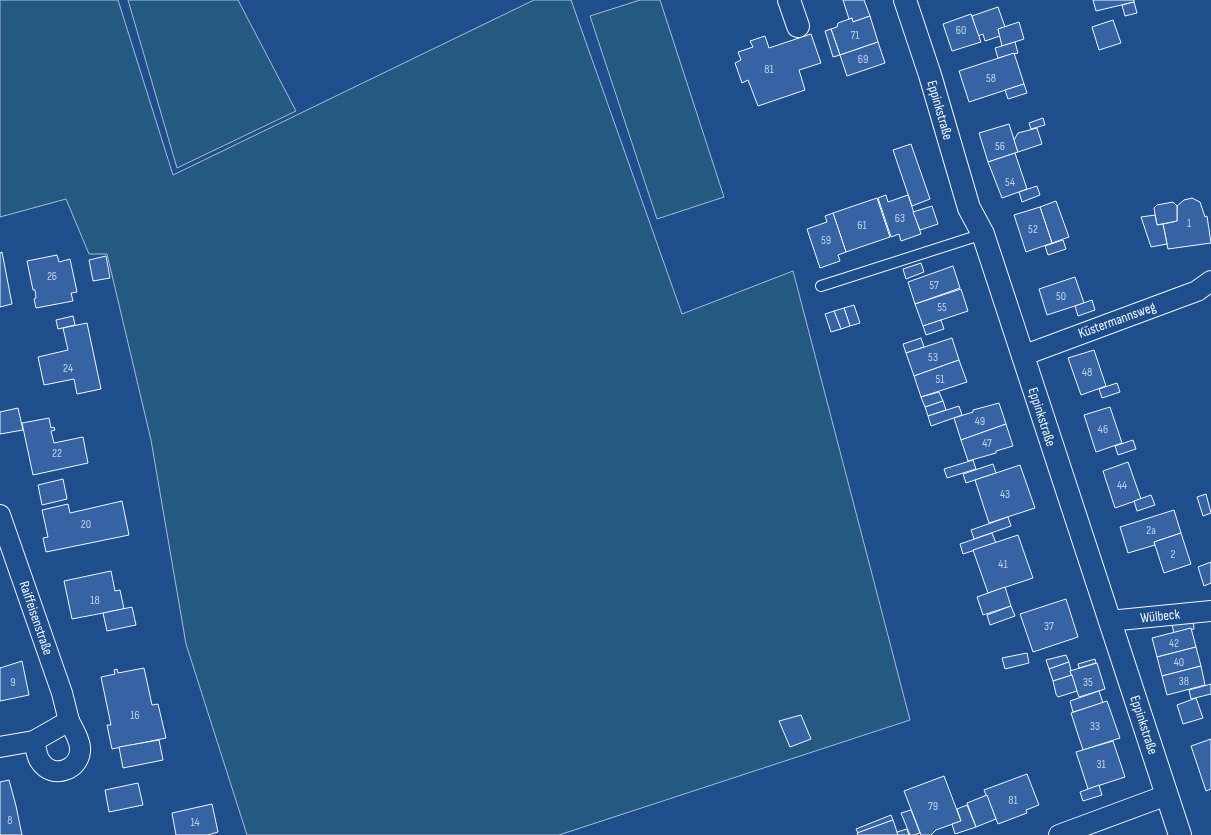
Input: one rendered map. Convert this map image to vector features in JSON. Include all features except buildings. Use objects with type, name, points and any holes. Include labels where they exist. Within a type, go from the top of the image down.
[{"type":"street","points":[[789,0],[798,26]]},
{"type":"street","name":"Eppinkstraße","points":[[905,0],[930,74],[969,208],[983,234],[1180,835]]},
{"type":"street","name":"Küstermannsweg","points":[[1022,356],[1197,291],[1211,281]]},
{"type":"street","name":"Raiffeisenstraße","points":[[0,515],[80,748],[77,760],[69,769],[57,771],[45,767],[38,757],[34,741]]},
{"type":"street","name":"Wülbeck","points":[[1109,621],[1211,611]]},
{"type":"street","points":[[0,747],[34,741],[70,721]]},
{"type":"street","points":[[1059,835],[1167,795]]},
{"type":"lane","points":[[821,286],[983,234]]},
{"type":"shaded area","points":[[0,0],[118,0],[173,175],[534,0],[571,0],[682,314],[793,271],[910,720],[559,835],[247,835],[186,644],[151,440],[107,254],[89,254],[66,199],[0,217]]},
{"type":"shaded area","points":[[128,0],[238,0],[296,111],[177,168]]},
{"type":"shaded area","points":[[640,0],[660,0],[724,197],[657,219],[590,16]]}]
